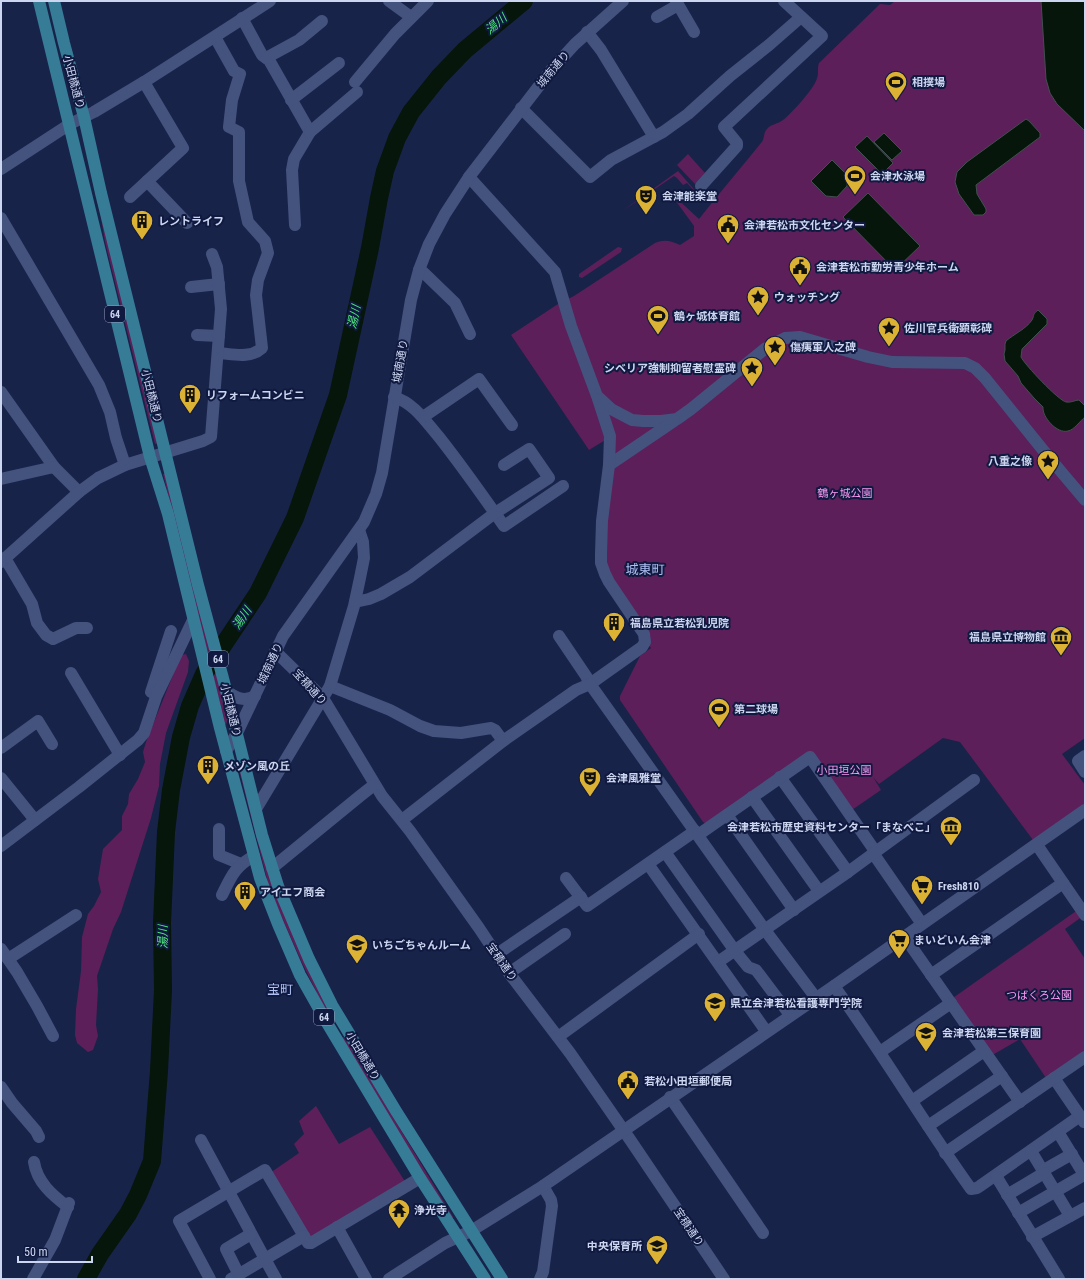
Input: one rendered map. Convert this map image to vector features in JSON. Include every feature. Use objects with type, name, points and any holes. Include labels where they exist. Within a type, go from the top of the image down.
[{"type":"main road","name":"小田橋通り","points":[[39,1],[150,457],[168,514],[193,623],[260,878],[300,975],[357,1074],[420,1178],[485,1279]]},
{"type":"main road","name":"小田橋通り","points":[[54,1],[84,117],[101,193],[204,607],[256,809],[278,886],[309,959],[332,1005],[363,1058],[502,1279]]},
{"type":"street","points":[[1,169],[70,124],[144,82],[269,1]]},
{"type":"street","points":[[389,1],[411,17]]},
{"type":"street","points":[[295,225],[292,170],[294,158],[310,132],[356,87],[374,57],[428,1]]},
{"type":"street","name":"城南通り","points":[[226,751],[237,733],[275,651],[295,617],[359,530],[373,502],[378,486],[411,300],[419,270],[429,244],[445,214],[469,177],[559,60],[587,32],[623,1]]},
{"type":"street","points":[[701,186],[737,146],[738,143],[724,127],[822,36],[784,1]]},
{"type":"street","points":[[657,17],[677,3],[694,32]]},
{"type":"street","points":[[521,108],[590,176],[611,160],[664,132],[688,114],[730,76],[801,17]]},
{"type":"street","points":[[242,18],[262,55],[269,60],[310,132]]},
{"type":"street","points":[[266,58],[299,40],[322,21]]},
{"type":"street","points":[[587,32],[601,50],[654,137]]},
{"type":"street","points":[[214,37],[234,71],[240,74],[232,100],[229,127],[239,132],[239,181],[248,222],[265,241],[268,253],[258,280],[256,295],[262,348],[257,353],[249,355],[218,353]]},
{"type":"street","points":[[291,100],[339,63]]},
{"type":"street","points":[[130,197],[183,148],[144,82]]},
{"type":"street","points":[[402,820],[503,741],[576,690],[590,684],[642,647],[645,638],[644,634],[604,574],[601,563],[602,521],[609,465],[610,436],[555,272],[469,177]]},
{"type":"street","points":[[147,181],[187,224]]},
{"type":"street","points":[[1,218],[99,385],[110,412],[116,438],[125,465]]},
{"type":"street","points":[[86,628],[76,628],[54,639],[46,635],[37,623],[32,604],[3,560],[79,492],[98,478],[125,465],[203,441],[211,437],[221,309],[217,267],[212,254]]},
{"type":"street","points":[[419,270],[455,303],[470,334]]},
{"type":"street","points":[[191,287],[219,284]]},
{"type":"street","points":[[197,335],[219,336]]},
{"type":"street","points":[[609,465],[691,409],[766,348],[785,338],[800,337],[877,360],[892,362],[965,363],[975,368],[1085,500]]},
{"type":"street","points":[[423,417],[479,379],[512,425]]},
{"type":"street","points":[[1,392],[54,467],[79,492]]},
{"type":"street","points":[[394,396],[400,398],[423,417],[460,463],[504,526],[563,486]]},
{"type":"street","points":[[597,396],[611,409],[632,420],[661,421],[676,419]]},
{"type":"street","points":[[355,602],[369,599],[381,594],[410,577],[495,513],[548,478],[529,449],[504,465]]},
{"type":"street","points":[[1,479],[54,467]]},
{"type":"street","points":[[256,809],[330,686],[355,602],[364,558],[363,542],[359,530]]},
{"type":"street","points":[[1,846],[120,755],[144,733],[156,697],[193,623]]},
{"type":"street","points":[[140,737],[137,735],[171,631]]},
{"type":"street","points":[[559,636],[590,684],[765,930],[816,998]]},
{"type":"street","name":"宝積通り","points":[[275,651],[323,698],[374,785],[402,820],[509,973],[558,1037],[724,1279]]},
{"type":"street","points":[[71,673],[120,755]]},
{"type":"street","points":[[330,686],[390,710],[434,732],[461,733],[491,728],[495,730],[503,741]]},
{"type":"street","points":[[226,691],[242,699],[255,696]]},
{"type":"street","points":[[1,748],[38,721],[52,744]]},
{"type":"street","points":[[1085,756],[1078,761],[1085,772]]},
{"type":"street","points":[[566,878],[587,906],[665,852],[727,815],[810,757],[922,924]]},
{"type":"street","points":[[1,778],[35,820]]},
{"type":"street","points":[[780,778],[848,872]]},
{"type":"street","points":[[718,962],[820,892],[974,780]]},
{"type":"street","points":[[272,868],[374,785]]},
{"type":"street","points":[[752,797],[820,892]]},
{"type":"street","points":[[389,1279],[445,1243],[471,1231],[543,1186],[766,1031],[834,986],[1085,810]]},
{"type":"street","points":[[727,815],[794,910]]},
{"type":"street","points":[[219,829],[220,855],[241,864]]},
{"type":"street","points":[[1037,845],[1063,883],[1081,901],[1085,914]]},
{"type":"street","points":[[665,852],[735,951],[748,967],[756,970],[787,1011],[789,1016]]},
{"type":"street","points":[[222,895],[235,870],[241,864],[254,856]]},
{"type":"street","points":[[648,864],[699,934],[766,1031]]},
{"type":"street","points":[[931,975],[1063,883]]},
{"type":"street","points":[[497,954],[581,897]]},
{"type":"street","points":[[53,1036],[36,1003],[4,954],[76,915]]},
{"type":"street","points":[[509,973],[565,934]]},
{"type":"street","points":[[558,1037],[699,934]]},
{"type":"street","points":[[904,936],[1020,1102]]},
{"type":"street","points":[[834,986],[880,1052],[945,1153],[971,1189],[977,1188],[1058,1132],[1083,1119],[1054,1078]]},
{"type":"street","points":[[880,1052],[951,1004]]},
{"type":"street","points":[[912,1102],[984,1051]]},
{"type":"street","points":[[945,1153],[1085,1057]]},
{"type":"street","points":[[928,1126],[1002,1076]]},
{"type":"street","points":[[1,1087],[12,1103],[36,1131],[39,1137]]},
{"type":"street","points":[[670,1098],[763,1233]]},
{"type":"street","points":[[1018,1213],[1085,1175],[1058,1132]]},
{"type":"street","points":[[202,1140],[276,1279]]},
{"type":"street","points":[[1030,1151],[1070,1216]]},
{"type":"street","points":[[1007,1196],[1072,1154]]},
{"type":"street","points":[[33,1279],[55,1240],[69,1205],[49,1190],[39,1179],[35,1171],[34,1162]]},
{"type":"street","points":[[210,1279],[179,1222],[265,1170],[308,1243],[312,1243],[420,1178]]},
{"type":"street","points":[[996,1176],[1058,1279]]},
{"type":"street","points":[[540,1279],[543,1272],[552,1206],[551,1200],[543,1186]]},
{"type":"street","points":[[1032,1237],[1085,1208]]},
{"type":"street","points":[[337,1228],[366,1279]]},
{"type":"street","points":[[251,1234],[226,1249],[235,1277],[304,1236]]},
{"type":"green space","name":"鶴ヶ城公園","points":[[895,1],[1085,1],[1085,738],[1062,754],[1085,785],[1085,809],[1036,844],[960,742],[943,738],[879,784],[873,777],[881,790],[849,812],[809,755],[709,825],[703,822],[620,700],[620,696],[640,656],[651,648],[607,584],[607,439],[589,450],[511,335],[655,243],[668,241],[680,245],[694,236],[694,226],[670,193],[699,219],[762,141],[767,129],[787,117],[812,88],[817,78],[819,63],[880,4],[890,5]]},
{"type":"green space","points":[[688,154],[705,173],[695,184],[677,165]]},
{"type":"green space","points":[[678,171],[698,194],[701,192],[703,195],[701,198],[687,183],[683,185],[674,176],[621,212]]},
{"type":"green space","points":[[99,205],[159,443],[155,444],[105,242]]},
{"type":"green space","points":[[618,247],[622,248],[621,252],[582,278],[579,277],[579,274]]},
{"type":"green space","points":[[167,473],[228,720],[226,724],[163,474]]},
{"type":"green space","points":[[186,654],[189,661],[188,672],[166,733],[160,764],[159,786],[151,818],[121,912],[113,929],[97,976],[98,989],[96,1025],[98,1036],[93,1050],[88,1052],[77,1043],[75,1035],[76,1009],[81,971],[82,937],[88,914],[101,892],[98,879],[103,849],[122,830],[122,816],[128,804],[129,794],[138,779],[145,762],[143,752],[146,742],[181,655]]},
{"type":"green space","points":[[237,762],[240,762],[330,1012],[329,1015],[302,963],[268,883]]},
{"type":"green space","name":"つばくろ公園","points":[[1079,909],[1083,916],[1065,929],[1085,959],[1085,1056],[1048,1081],[1020,1039],[989,1057],[950,1000]]},
{"type":"green space","points":[[343,1037],[346,1039],[453,1217],[451,1218],[342,1038]]},
{"type":"green space","points":[[316,1106],[339,1144],[370,1127],[406,1183],[310,1240],[270,1173],[299,1153],[294,1144],[304,1134],[299,1121]]},
{"type":"shaded area","points":[[1041,1],[1085,1],[1085,131],[1057,104],[1050,93],[1046,79]]},
{"type":"shaded area","points":[[1026,119],[1040,133],[1040,137],[976,185],[977,194],[986,209],[986,212],[983,215],[974,215],[959,194],[955,182],[957,172],[967,162]]},
{"type":"shaded area","points":[[884,133],[902,151],[892,160],[874,142]]},
{"type":"shaded area","points":[[867,136],[893,163],[882,174],[855,147]]},
{"type":"shaded area","points":[[832,160],[848,176],[847,186],[837,197],[826,196],[811,181]]},
{"type":"shaded area","points":[[868,193],[920,246],[895,270],[843,217]]},
{"type":"shaded area","points":[[1038,310],[1047,319],[1047,324],[1022,349],[1021,357],[1042,382],[1062,400],[1068,402],[1079,400],[1085,406],[1085,417],[1075,427],[1068,431],[1059,430],[1051,424],[1043,411],[1043,407],[1021,383],[1018,376],[1005,361],[1004,354],[1006,341],[1027,326]]},
{"type":"waterway","name":"湯川","points":[[86,1279],[100,1254],[128,1214],[138,1195],[152,1161],[159,1071],[163,990],[162,923],[166,832],[171,790],[181,737],[190,706],[204,674],[258,593],[295,518],[338,395],[385,171],[397,138],[411,112],[439,77],[465,50],[524,1]]},
{"type":"place","name":"相撲場","points":[[896,102]]},
{"type":"place","name":"会津水泳場","points":[[855,196]]},
{"type":"place","name":"会津能楽堂","points":[[646,216]]},
{"type":"place","name":"レントライフ","points":[[142,240]]},
{"type":"place","name":"会津若松市文化センター","points":[[728,244]]},
{"type":"place","name":"会津若松市勤労青少年ホーム","points":[[800,286]]},
{"type":"place","name":"ウォッチング","points":[[758,316]]},
{"type":"place","name":"鶴ヶ城体育館","points":[[658,336]]},
{"type":"place","name":"佐川官兵衛顕彰碑","points":[[889,348]]},
{"type":"place","name":"傷痍軍人之碑","points":[[775,366]]},
{"type":"place","name":"シベリア強制抑留者慰霊碑","points":[[752,388]]},
{"type":"place","name":"リフォームコンビニ","points":[[190,414]]},
{"type":"place","name":"八重之像","points":[[1048,480]]},
{"type":"place","name":"福島県立若松乳児院","points":[[614,642]]},
{"type":"place","name":"福島県立博物館","points":[[1061,656]]},
{"type":"place","name":"第二球場","points":[[719,728]]},
{"type":"place","name":"メゾン風の丘","points":[[208,786]]},
{"type":"place","name":"会津風雅堂","points":[[590,798]]},
{"type":"place","name":"会津若松市歴史資料センター「まなべこ」","points":[[951,846]]},
{"type":"place","name":"Fresh810","points":[[922,906]]},
{"type":"place","name":"アイエフ商会","points":[[245,912]]},
{"type":"place","name":"まいどいん会津","points":[[899,960]]},
{"type":"place","name":"いちごちゃんルーム","points":[[357,964]]},
{"type":"place","name":"県立会津若松看護専門学院","points":[[715,1022]]},
{"type":"place","name":"会津若松第三保育園","points":[[926,1052]]},
{"type":"place","name":"若松小田垣郵便局","points":[[628,1100]]},
{"type":"place","name":"浄光寺","points":[[399,1230]]},
{"type":"place","name":"中央保育所","points":[[657,1266]]},
{"type":"district","name":"城東町","points":[[645,569]]},
{"type":"district","name":"宝町","points":[[280,989]]},
{"type":"park label","name":"小田垣公園","points":[[844,770]]}]
